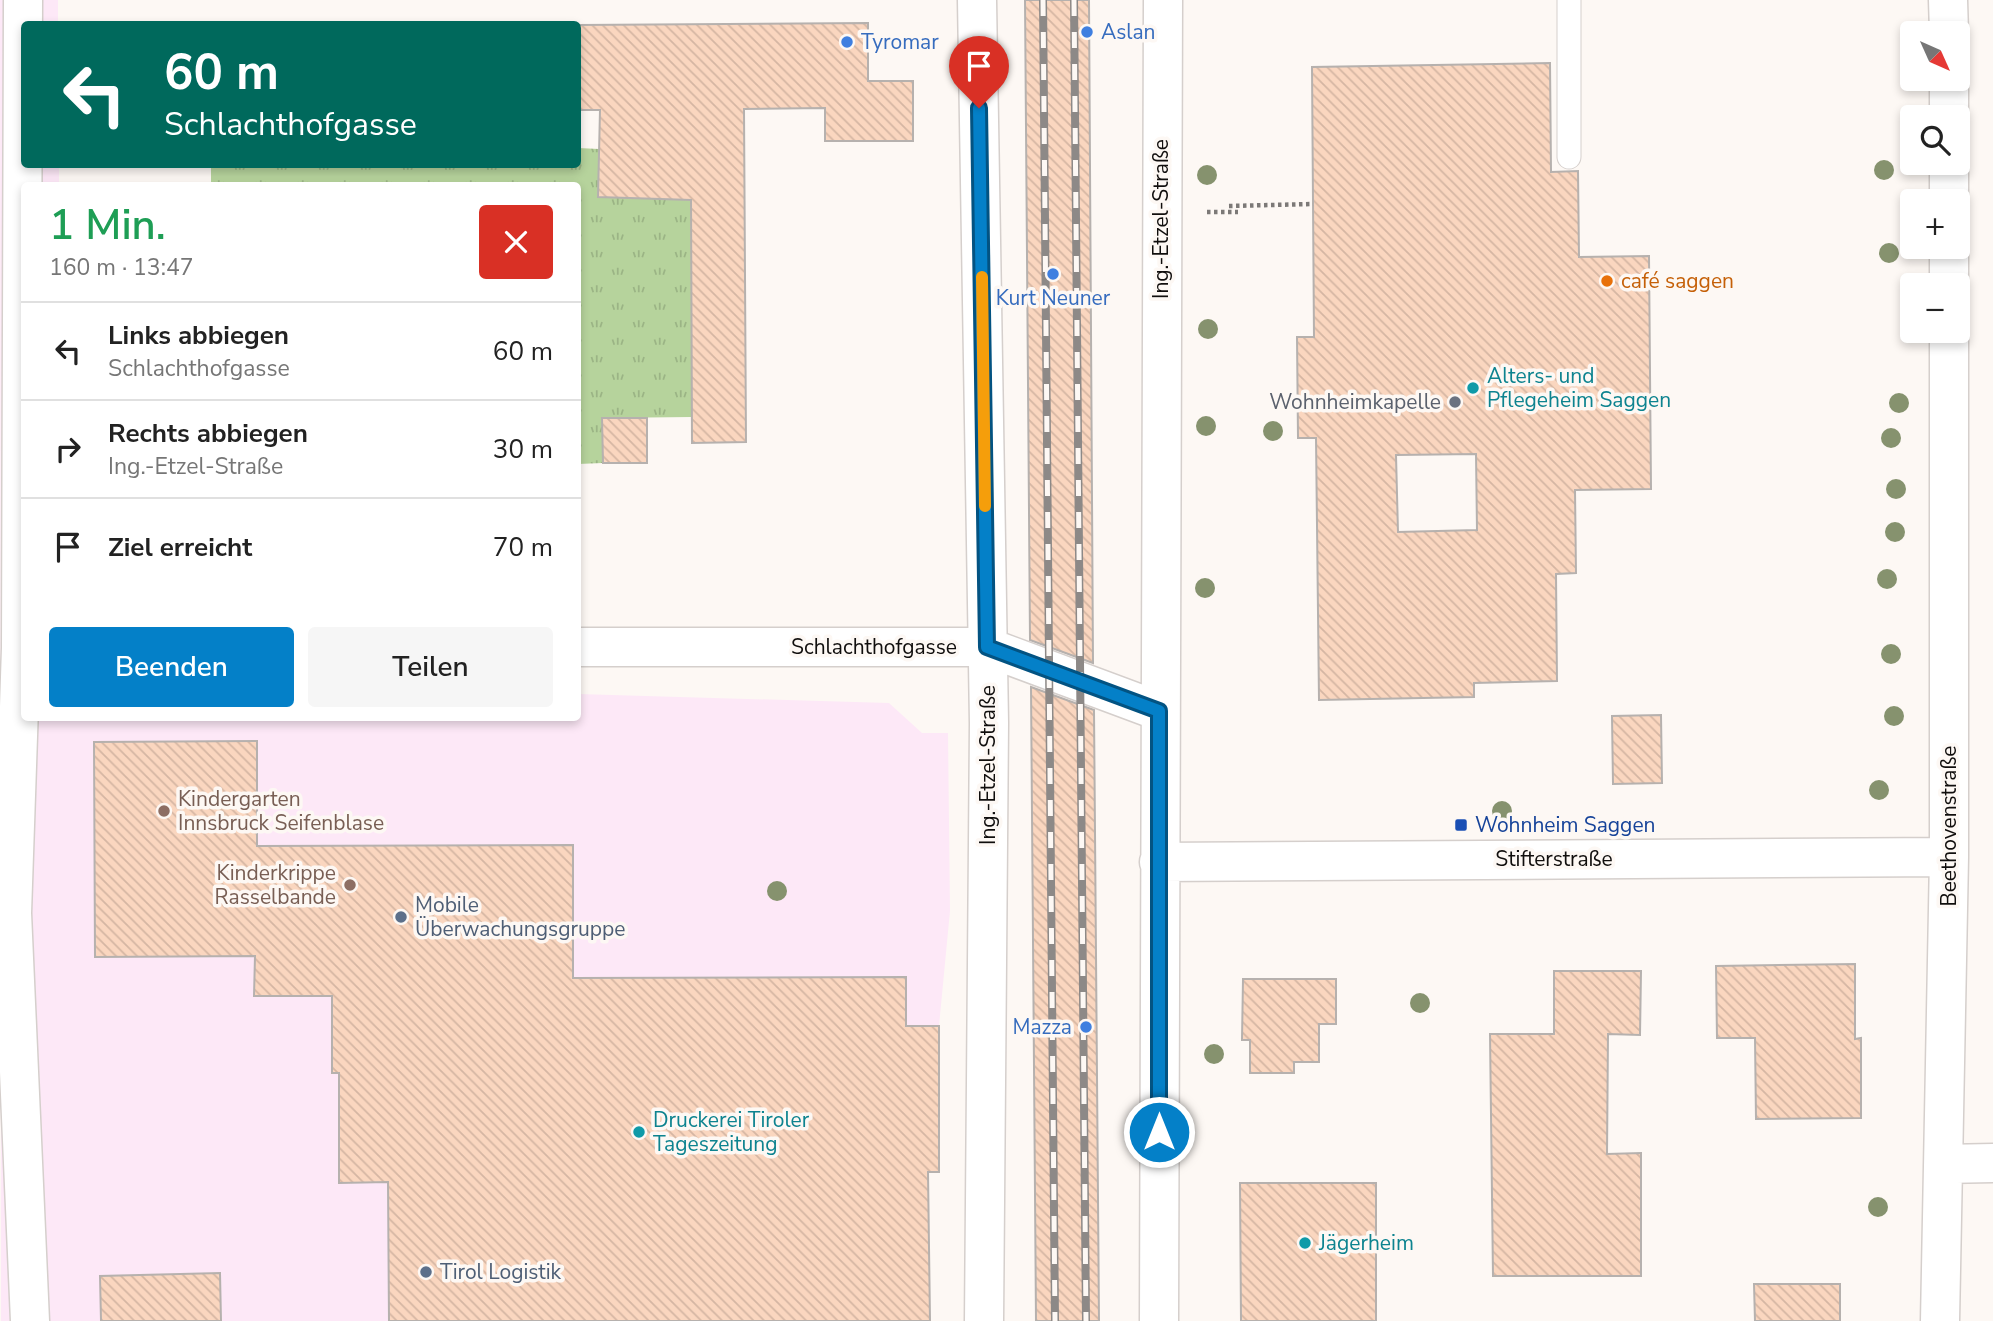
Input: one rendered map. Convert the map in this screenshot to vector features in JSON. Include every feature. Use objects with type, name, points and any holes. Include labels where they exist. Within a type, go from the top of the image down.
[{"type":"street","points":[[23,0],[23,21]]},
{"type":"street","name":"Ing.-Etzel-Straße","points":[[977,0],[989,723],[984,1321]]},
{"type":"street","name":"Ing.-Etzel-Straße","points":[[1158,1321],[1163,0]]},
{"type":"street","points":[[1948,0],[1948,21]]},
{"type":"street","name":"Beethovenstraße","points":[[1940,1321],[1949,857],[1949,343]]},
{"type":"street","name":"Schlachthofgasse","points":[[581,647],[987,647],[1159,711]]},
{"type":"street","points":[[21,696],[12,913],[30,1321]]},
{"type":"street","name":"Stifterstraße","points":[[1159,862],[1949,857]]},
{"type":"street","points":[[1944,1164],[1993,1163]]},
{"type":"lane","points":[[1569,0],[1569,157]]},
{"type":"path","points":[[1229,206],[1313,204]]},
{"type":"path","points":[[1199,212],[1238,212]]},
{"type":"shaded area","points":[[0,0],[58,0],[58,21],[21,21],[21,168],[59,168],[59,182],[21,182],[21,721],[581,721],[581,694],[889,703],[922,733],[948,733],[950,911],[939,1026],[939,1172],[928,1173],[930,1321],[1,1321]]},
{"type":"green space","points":[[581,148],[599,149],[599,197],[691,199],[692,417],[603,418],[603,463],[581,464],[581,182],[211,182],[211,168],[581,168]]},
{"type":"building","points":[[1025,0],[1089,0],[1093,663],[1030,640]]},
{"type":"building","points":[[868,23],[868,81],[913,81],[913,141],[825,141],[825,108],[744,109],[746,442],[692,443],[691,200],[598,197],[600,110],[581,110],[581,25]]},
{"type":"building","name":"Alters- und Pflegeheim Saggen","points":[[1550,63],[1551,172],[1578,171],[1579,257],[1649,256],[1651,489],[1575,490],[1576,573],[1556,574],[1557,681],[1474,683],[1474,697],[1319,700],[1316,438],[1298,438],[1297,337],[1314,337],[1312,67]],"holes":[[[1476,454],[1477,530],[1398,532],[1396,455]]]},
{"type":"building","points":[[602,418],[647,418],[647,463],[603,463]]},
{"type":"building","points":[[1031,687],[1094,710],[1099,1321],[1036,1321]]},
{"type":"building","points":[[1661,715],[1662,783],[1613,784],[1612,716]]},
{"type":"building","name":"Druckerei Tiroler Tageszeitung","points":[[257,741],[257,846],[573,845],[573,978],[906,977],[906,1026],[939,1026],[939,1172],[928,1172],[930,1321],[389,1321],[388,1182],[339,1183],[339,1073],[332,1073],[332,996],[254,996],[255,956],[95,957],[94,742]]},
{"type":"building","points":[[1855,964],[1855,1039],[1861,1038],[1861,1118],[1756,1119],[1755,1038],[1717,1038],[1716,966]]},
{"type":"building","points":[[1554,971],[1641,971],[1640,1035],[1608,1034],[1607,1154],[1641,1153],[1641,1276],[1493,1276],[1490,1034],[1554,1034]]},
{"type":"building","points":[[1243,979],[1336,979],[1336,1024],[1319,1024],[1319,1062],[1294,1062],[1294,1073],[1250,1073],[1250,1040],[1242,1040]]},
{"type":"building","name":"Jägerheim","points":[[1240,1183],[1376,1183],[1376,1321],[1241,1321]]},
{"type":"building","points":[[220,1273],[221,1321],[101,1321],[100,1276]]},
{"type":"building","points":[[1754,1284],[1840,1284],[1840,1321],[1755,1321]]},
{"type":"railway","points":[[1043,0],[1055,1321]]},
{"type":"railway","points":[[1074,0],[1086,1321]]},
{"type":"slow traffic","points":[[982,277],[985,506]]},
{"type":"place","name":"Aslan","points":[[1087,32]]},
{"type":"place","name":"Tyromar","points":[[847,42]]},
{"type":"place","name":"Kurt Neuner","points":[[1053,274]]},
{"type":"place","name":"café saggen","points":[[1607,281]]},
{"type":"place","name":"Alters- und Pflegeheim Saggen","points":[[1473,388]]},
{"type":"place","name":"Wohnheimkapelle","points":[[1455,402]]},
{"type":"place","name":"Kindergarten Innsbruck Seifenblase","points":[[164,811]]},
{"type":"place","name":"Wohnheim Saggen","points":[[1461,825]]},
{"type":"place","name":"Kinderkrippe Rasselbande","points":[[350,885]]},
{"type":"place","name":"Mobile Überwachungsgruppe","points":[[401,917]]},
{"type":"place","name":"Mazza","points":[[1086,1027]]},
{"type":"place","name":"Druckerei Tiroler Tageszeitung","points":[[639,1132]]},
{"type":"place","name":"Jägerheim","points":[[1305,1243]]},
{"type":"place","name":"Tirol Logistik","points":[[426,1272]]},
{"type":"route","points":[[979,108],[987,647],[1159,711],[1159,1132]]}]
